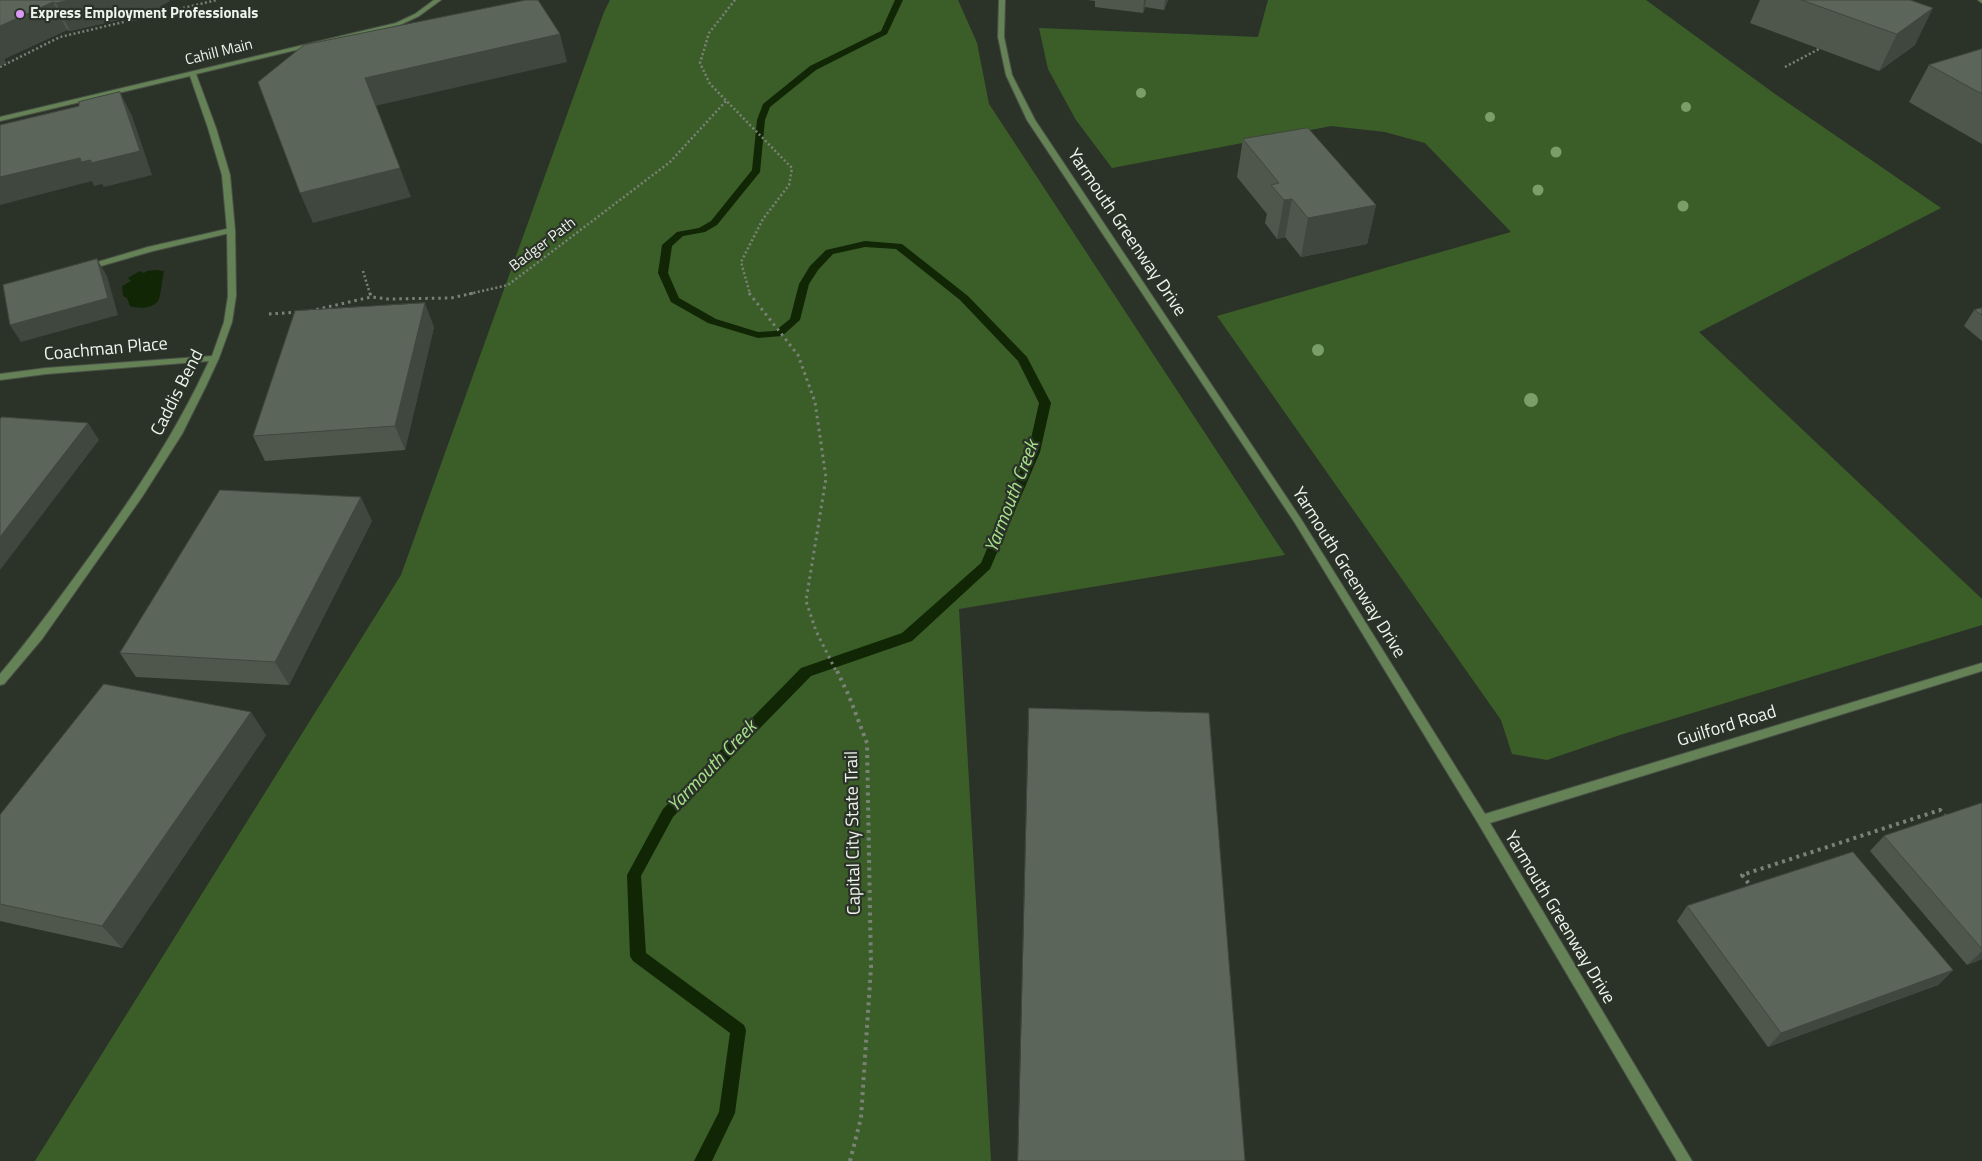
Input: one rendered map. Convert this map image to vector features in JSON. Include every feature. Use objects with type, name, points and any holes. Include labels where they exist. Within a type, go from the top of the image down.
[{"type":"street","name":"Cahill Main","points":[[0,119],[398,24],[417,16],[438,0]]},
{"type":"street","name":"Yarmouth Greenway Drive","points":[[1002,0],[1001,37],[1009,75],[1031,120],[1298,521],[1482,820],[1685,1161]]},
{"type":"street","name":"Caddis Bend","points":[[0,681],[38,636],[139,494],[177,434],[215,358],[228,322],[232,296],[231,230],[226,175],[212,128],[192,73]]},
{"type":"street","points":[[76,271],[151,249],[231,230]]},
{"type":"street","name":"Coachman Place","points":[[0,377],[46,371],[215,358]]},
{"type":"street","name":"Guilford Road","points":[[1482,820],[1982,667]]},
{"type":"path","points":[[0,67],[60,37],[216,0]]},
{"type":"path","name":"Capital City State Trail","points":[[735,0],[709,33],[700,63],[710,84],[792,168],[789,186],[763,219],[741,262],[748,291],[798,354],[815,402],[826,478],[806,601],[816,632],[849,696],[867,743],[871,967],[861,1118],[850,1161]]},
{"type":"path","points":[[1785,67],[1819,48]]},
{"type":"path","name":"Badger Path","points":[[269,314],[307,312],[371,298],[450,298],[508,285],[670,162],[726,101]]},
{"type":"path","points":[[363,271],[371,298]]},
{"type":"path","points":[[1757,895],[1742,875],[1940,810],[1953,824]]},
{"type":"shaded area","points":[[610,0],[958,0],[977,43],[989,104],[1285,555],[959,609],[991,1161],[35,1161],[401,575],[604,12]]},
{"type":"shaded area","points":[[1268,0],[1646,0],[1775,94],[1941,208],[1699,332],[1982,599],[1982,625],[1620,735],[1547,760],[1512,754],[1501,720],[1217,316],[1511,232],[1425,143],[1385,132],[1331,126],[1112,168],[1076,120],[1048,69],[1039,28],[1258,37]]},
{"type":"shaded area","points":[[157,270],[164,271],[157,302],[146,307],[137,308],[130,306],[127,298],[123,296],[122,286],[131,281],[128,278],[140,271],[144,273]]},
{"type":"building","points":[[0,0],[70,0],[53,2],[0,26]]},
{"type":"building","points":[[526,0],[538,0],[560,34],[365,78],[400,168],[300,193],[258,82],[304,45]]},
{"type":"building","points":[[1802,0],[1910,0],[1933,8],[1897,34]]},
{"type":"building","points":[[1982,49],[1982,94],[1929,65]]},
{"type":"building","points":[[120,92],[140,151],[91,163],[91,160],[81,162],[80,158],[0,177],[0,125],[79,106],[79,102]]},
{"type":"building","points":[[1308,128],[1376,205],[1308,218],[1292,199],[1284,200],[1271,185],[1279,183],[1243,139]]},
{"type":"building","points":[[97,259],[108,298],[10,325],[3,285]]},
{"type":"building","points":[[425,303],[395,426],[253,436],[295,311]]},
{"type":"building","points":[[1982,308],[1982,315],[1974,310]]},
{"type":"building","points":[[2,417],[88,423],[0,537],[0,419]]},
{"type":"building","points":[[220,490],[361,497],[275,662],[120,653]]},
{"type":"building","points":[[104,684],[251,712],[102,926],[0,904],[0,815]]},
{"type":"building","points":[[1029,708],[1209,713],[1245,1161],[1018,1161]]},
{"type":"building","points":[[1982,803],[1982,949],[1884,836]]},
{"type":"building","points":[[1853,852],[1953,970],[1781,1033],[1687,906]]},
{"type":"waterway","name":"Yarmouth Creek","points":[[703,1161],[727,1113],[738,1030],[638,956],[634,875],[668,813],[806,672],[907,637],[986,566],[1034,452],[1045,403],[1023,359],[964,298],[899,246],[865,244],[830,252],[814,268],[804,284],[795,320],[778,334],[758,335],[712,321],[675,300],[663,273],[667,245],[680,234],[702,230],[714,223],[757,170],[761,120],[766,106],[813,68],[884,32],[899,0]]},
{"type":"place","name":"Express Employment Professionals","points":[[20,14]]}]
